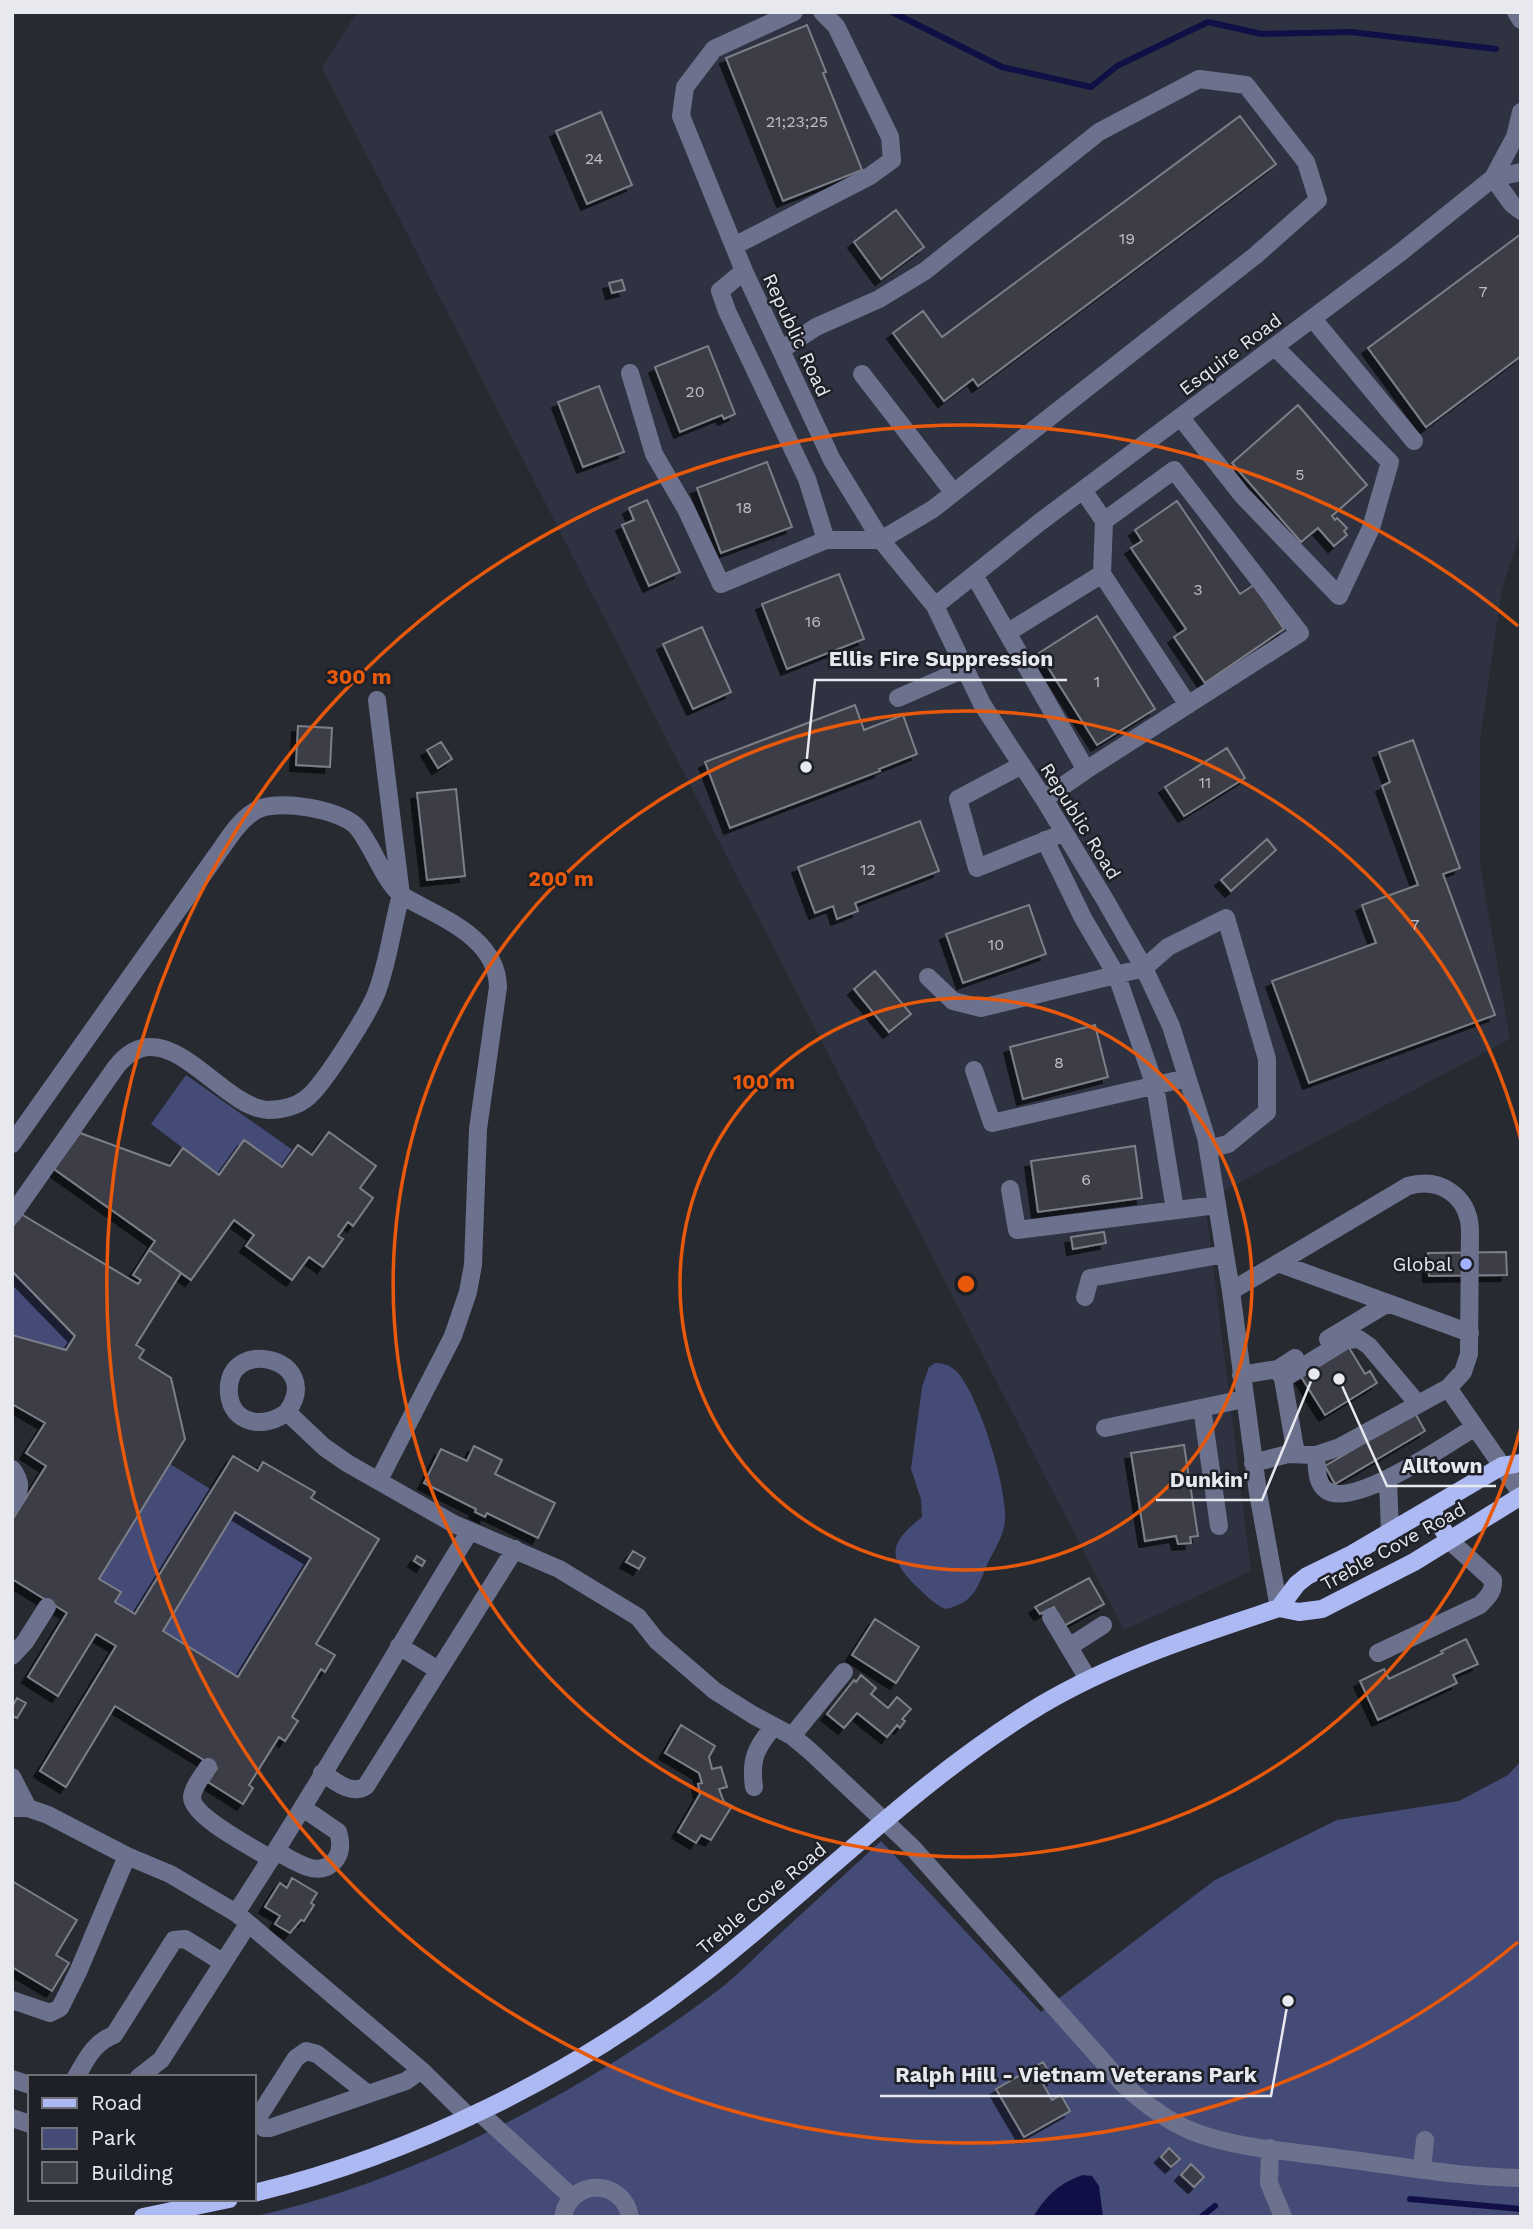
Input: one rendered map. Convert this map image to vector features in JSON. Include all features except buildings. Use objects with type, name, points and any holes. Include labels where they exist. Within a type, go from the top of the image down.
[{"type":"main road","name":"Treble Cove Road","points":[[1279,1608],[1297,1584],[1307,1576],[1431,1509],[1502,1466],[1521,1462]]},
{"type":"main road","name":"Treble Cove Road","points":[[256,2192],[345,2167],[474,2115],[572,2063],[623,2032],[677,1993],[772,1917],[933,1780],[1012,1724],[1088,1679],[1160,1648],[1279,1608],[1299,1612],[1322,1609],[1414,1562],[1521,1495]]},
{"type":"main road","points":[[1431,1509],[1450,1540]]},
{"type":"main road","points":[[143,2217],[219,2201]]},
{"type":"street","name":"Republic Road","points":[[794,12],[714,49],[685,87],[681,116],[744,271],[832,460],[881,540],[934,606],[982,704],[1044,799],[1144,968],[1171,1026],[1208,1149],[1231,1292],[1244,1399],[1279,1608]]},
{"type":"street","points":[[734,246],[870,176],[892,160],[890,137],[836,26],[822,12]]},
{"type":"street","points":[[1516,12],[1521,20]]},
{"type":"street","points":[[629,373],[654,454],[686,509],[721,584],[826,540],[881,540],[933,509],[1235,272],[1318,200],[1306,162],[1246,85],[1199,79],[1099,132],[925,271],[879,299],[816,327],[781,350]]},
{"type":"street","name":"Esquire Road","points":[[934,606],[1083,490],[1401,252],[1493,178],[1514,137],[1521,112]]},
{"type":"street","points":[[1521,172],[1493,178],[1512,204],[1521,211]]},
{"type":"street","points":[[744,271],[720,291],[807,479],[826,540]]},
{"type":"street","points":[[1313,318],[1414,441]]},
{"type":"street","points":[[1181,418],[1242,495],[1339,596],[1371,528],[1390,462],[1275,347]]},
{"type":"street","points":[[862,374],[954,492]]},
{"type":"street","points":[[1044,799],[1300,633],[1174,470],[1104,522]]},
{"type":"street","points":[[1083,490],[1104,522],[1102,573],[1188,705]]},
{"type":"street","points":[[1007,633],[1102,573]]},
{"type":"street","points":[[974,575],[1086,770]]},
{"type":"street","points":[[898,698],[964,669]]},
{"type":"street","points":[[12,1214],[116,1067],[134,1052],[151,1048],[174,1053],[258,1108],[280,1109],[298,1104],[308,1097],[332,1064],[376,994],[401,895],[377,700]]},
{"type":"street","points":[[1023,765],[958,799],[977,868],[1063,833]]},
{"type":"street","points":[[12,1144],[240,823],[253,811],[270,806],[330,812],[350,821],[358,829],[384,876],[401,895],[465,932],[482,945],[495,964],[498,987],[478,1129],[473,1255],[468,1292],[453,1336],[379,1480]]},
{"type":"street","points":[[1045,840],[1083,918],[1116,976],[1155,1086],[1175,1210]]},
{"type":"street","points":[[928,977],[953,1001],[981,1008],[1144,968],[1168,947],[1226,918],[1268,1059],[1266,1112],[1228,1143],[1208,1149]]},
{"type":"street","points":[[974,1070],[992,1123],[1188,1078]]},
{"type":"street","points":[[1231,1292],[1408,1185],[1440,1185],[1459,1199],[1469,1221],[1470,1333],[1467,1363],[1460,1377],[1448,1388],[1340,1447],[1316,1455],[1288,1454],[1254,1463]]},
{"type":"street","points":[[1010,1189],[1017,1230],[1217,1205]]},
{"type":"street","points":[[1085,1297],[1090,1278],[1225,1254]]},
{"type":"street","points":[[1278,1263],[1470,1333]]},
{"type":"street","points":[[1281,1374],[1388,1303]]},
{"type":"street","points":[[1241,1375],[1281,1374],[1346,1340],[1359,1339],[1369,1346],[1418,1404]]},
{"type":"street","points":[[1281,1374],[1296,1454]]},
{"type":"street","points":[[1448,1388],[1521,1495]]},
{"type":"street","points":[[1105,1428],[1244,1399]]},
{"type":"street","points":[[1202,1408],[1219,1527]]},
{"type":"street","points":[[287,1412],[331,1453],[454,1524],[559,1569],[638,1617],[657,1641],[691,1673],[736,1705],[792,1736],[885,1819],[941,1878],[1080,2037],[1138,2097],[1163,2116],[1193,2132],[1217,2139],[1422,2169],[1521,2178]]},
{"type":"street","points":[[1316,1455],[1322,1486],[1329,1492],[1341,1495],[1388,1479],[1475,1427]]},
{"type":"street","points":[[12,1469],[20,1492],[12,1505]]},
{"type":"street","points":[[1388,1479],[1390,1532]]},
{"type":"street","points":[[142,2075],[161,2060],[222,1962],[273,1855],[470,1531]]},
{"type":"street","points":[[1378,1653],[1480,1605],[1488,1598],[1494,1588],[1493,1580],[1450,1540]]},
{"type":"street","points":[[323,1773],[353,1790],[365,1787],[515,1549]]},
{"type":"street","points":[[12,1656],[25,1642],[47,1606]]},
{"type":"street","points":[[1051,1617],[1088,1679]]},
{"type":"street","points":[[1069,1647],[1103,1625]]},
{"type":"street","points":[[399,1646],[438,1670]]},
{"type":"street","points":[[792,1736],[844,1672]]},
{"type":"street","points":[[754,1787],[753,1758],[774,1727]]},
{"type":"street","points":[[208,1767],[193,1793],[194,1804],[205,1817],[273,1855],[316,1869],[328,1866],[338,1857],[341,1844],[338,1832],[303,1808]]},
{"type":"street","points":[[12,1777],[20,1808],[48,1815],[127,1856],[170,1874],[242,1918],[572,2197]]},
{"type":"street","points":[[12,2000],[50,2013],[60,2008],[127,1856]]},
{"type":"street","points":[[77,2075],[93,2049],[104,2039],[114,2035],[174,1940],[185,1939],[222,1962]]},
{"type":"street","points":[[368,2094],[317,2054],[306,2051],[296,2058],[259,2116],[259,2122],[264,2128],[270,2128],[406,2081],[421,2070]]},
{"type":"street","points":[[1422,2169],[1425,2140]]},
{"type":"street","points":[[1270,2148],[1269,2183],[1283,2217]]},
{"type":"street","points":[[563,2217],[566,2204],[572,2197],[588,2188],[603,2187],[622,2199],[630,2217]]},
{"type":"shaded area","points":[[357,12],[1521,12],[1521,530],[1502,589],[1480,740],[1480,864],[1510,1039],[1205,1201],[1251,1571],[1124,1630],[322,68]]},
{"type":"shaded area","points":[[1083,2175],[1092,2176],[1099,2186],[1103,2217],[1033,2217],[1054,2191]]},
{"type":"green space","points":[[186,1075],[294,1151],[282,1167],[219,1175],[151,1124]]},
{"type":"green space","points":[[12,1271],[75,1336],[66,1350],[12,1335]]},
{"type":"green space","points":[[935,1363],[955,1370],[973,1398],[990,1441],[1005,1506],[1002,1533],[977,1588],[968,1599],[946,1609],[916,1586],[896,1557],[898,1542],[922,1517],[921,1499],[911,1469],[922,1387],[929,1367]]},
{"type":"green space","points":[[170,1464],[212,1490],[135,1614],[115,1602],[99,1579]]},
{"type":"green space","points":[[235,1512],[311,1558],[238,1677],[163,1631]]},
{"type":"green space","points":[[1521,1761],[1521,2217],[252,2217],[375,2181],[436,2156],[555,2097],[612,2063],[724,1986],[881,1841],[1041,2012],[1215,1880],[1337,1820],[1459,1801],[1508,1775]]},
{"type":"waterway","points":[[892,12],[1002,67],[1091,87],[1117,66],[1208,22],[1262,34],[1351,32],[1496,49]]},
{"type":"waterway","points":[[1410,2199],[1521,2209]]},
{"type":"waterway","points":[[1201,2217],[1215,2206]]},
{"type":"place","name":"Ellis Fire Suppression","points":[[806,767]]},
{"type":"place","name":"Global","points":[[1466,1264]]},
{"type":"place","name":"Dunkin'","points":[[1314,1374]]},
{"type":"place","name":"Alltown","points":[[1339,1379]]},
{"type":"place","name":"Ralph Hill - Vietnam Veterans Park","points":[[1288,2001]]}]
